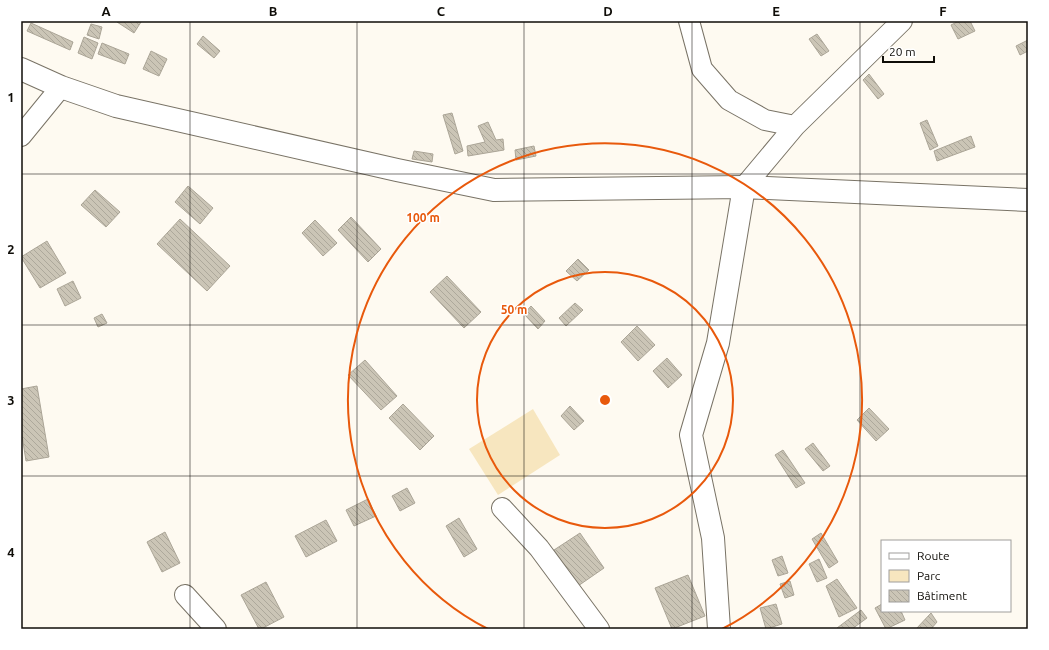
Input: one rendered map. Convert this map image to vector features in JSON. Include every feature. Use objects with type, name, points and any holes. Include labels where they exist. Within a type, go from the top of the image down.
[{"type":"main road","points":[[21,69],[61,87],[116,106],[397,170],[494,190],[744,187],[1028,200]]},
{"type":"main road","points":[[718,629],[713,538],[691,435],[718,343],[744,187]]},
{"type":"street","points":[[689,21],[702,69],[729,100],[765,120],[794,126]]},
{"type":"street","points":[[744,187],[794,126],[902,21]]},
{"type":"street","points":[[21,136],[61,87]]},
{"type":"street","points":[[502,508],[538,548],[599,629]]},
{"type":"street","points":[[185,595],[216,629]]},
{"type":"green space","points":[[533,409],[560,455],[498,495],[469,449]]},
{"type":"building","points":[[959,21],[970,21],[975,31],[958,39],[951,25]]},
{"type":"building","points":[[117,22],[141,22],[134,33]]},
{"type":"building","points":[[31,23],[73,42],[70,50],[27,31]]},
{"type":"building","points":[[91,24],[102,27],[99,39],[87,35]]},
{"type":"building","points":[[817,34],[829,51],[821,56],[809,39]]},
{"type":"building","points":[[203,36],[220,51],[214,58],[197,44]]},
{"type":"building","points":[[84,37],[98,43],[92,59],[78,53]]},
{"type":"building","points":[[1028,40],[1028,51],[1020,55],[1016,46]]},
{"type":"building","points":[[102,43],[129,54],[125,64],[98,54]]},
{"type":"building","points":[[151,51],[167,59],[159,76],[143,69]]},
{"type":"building","points":[[869,74],[884,94],[878,99],[863,80]]},
{"type":"building","points":[[452,113],[463,151],[455,154],[443,115]]},
{"type":"building","points":[[927,120],[938,146],[930,150],[920,123]]},
{"type":"building","points":[[488,122],[496,140],[503,139],[504,150],[468,156],[467,146],[485,142],[478,126]]},
{"type":"building","points":[[971,136],[975,147],[937,161],[934,151]]},
{"type":"building","points":[[534,146],[536,156],[516,160],[515,150]]},
{"type":"building","points":[[414,151],[433,154],[432,162],[412,159]]},
{"type":"building","points":[[188,186],[213,208],[200,224],[175,202]]},
{"type":"building","points":[[95,190],[120,212],[106,227],[81,205]]},
{"type":"building","points":[[351,217],[381,249],[368,262],[338,230]]},
{"type":"building","points":[[180,219],[230,266],[207,291],[157,244]]},
{"type":"building","points":[[315,220],[337,243],[323,256],[302,233]]},
{"type":"building","points":[[47,241],[66,273],[40,288],[21,257]]},
{"type":"building","points":[[578,259],[589,270],[577,281],[566,271]]},
{"type":"building","points":[[447,276],[481,312],[464,328],[430,292]]},
{"type":"building","points":[[73,281],[81,298],[65,306],[57,289]]},
{"type":"building","points":[[575,303],[583,310],[566,326],[559,318]]},
{"type":"building","points":[[531,306],[545,321],[538,329],[524,314]]},
{"type":"building","points":[[102,314],[107,323],[98,327],[94,318]]},
{"type":"building","points":[[637,326],[655,345],[638,361],[621,342]]},
{"type":"building","points":[[667,358],[682,375],[668,388],[653,371]]},
{"type":"building","points":[[365,360],[397,396],[381,410],[348,375]]},
{"type":"building","points":[[37,386],[49,457],[26,461],[21,429],[21,389]]},
{"type":"building","points":[[403,404],[434,436],[420,450],[389,418]]},
{"type":"building","points":[[570,406],[584,421],[574,430],[561,416]]},
{"type":"building","points":[[869,408],[889,429],[876,441],[857,420]]},
{"type":"building","points":[[813,443],[830,466],[823,471],[805,449]]},
{"type":"building","points":[[783,450],[805,483],[796,488],[775,455]]},
{"type":"building","points":[[407,488],[415,503],[400,511],[392,496]]},
{"type":"building","points":[[368,499],[376,516],[354,526],[346,510]]},
{"type":"building","points":[[459,518],[477,549],[464,557],[446,526]]},
{"type":"building","points":[[326,520],[337,541],[306,557],[295,536]]},
{"type":"building","points":[[165,532],[180,563],[162,572],[147,542]]},
{"type":"building","points":[[580,533],[604,568],[578,586],[554,550]]},
{"type":"building","points":[[821,533],[838,562],[829,568],[812,539]]},
{"type":"building","points":[[782,556],[788,573],[778,576],[772,560]]},
{"type":"building","points":[[819,559],[827,578],[817,582],[809,564]]},
{"type":"building","points":[[688,575],[705,616],[672,629],[655,588]]},
{"type":"building","points":[[837,579],[857,608],[839,617],[826,586]]},
{"type":"building","points":[[790,581],[794,595],[785,598],[780,584]]},
{"type":"building","points":[[266,582],[284,617],[259,629],[241,595]]},
{"type":"building","points":[[776,604],[782,624],[766,629],[760,608]]},
{"type":"building","points":[[881,605],[881,612],[901,612],[905,620],[886,629],[875,608]]},
{"type":"building","points":[[861,610],[867,618],[852,629],[837,628]]},
{"type":"building","points":[[931,613],[937,622],[931,629],[916,629]]}]
